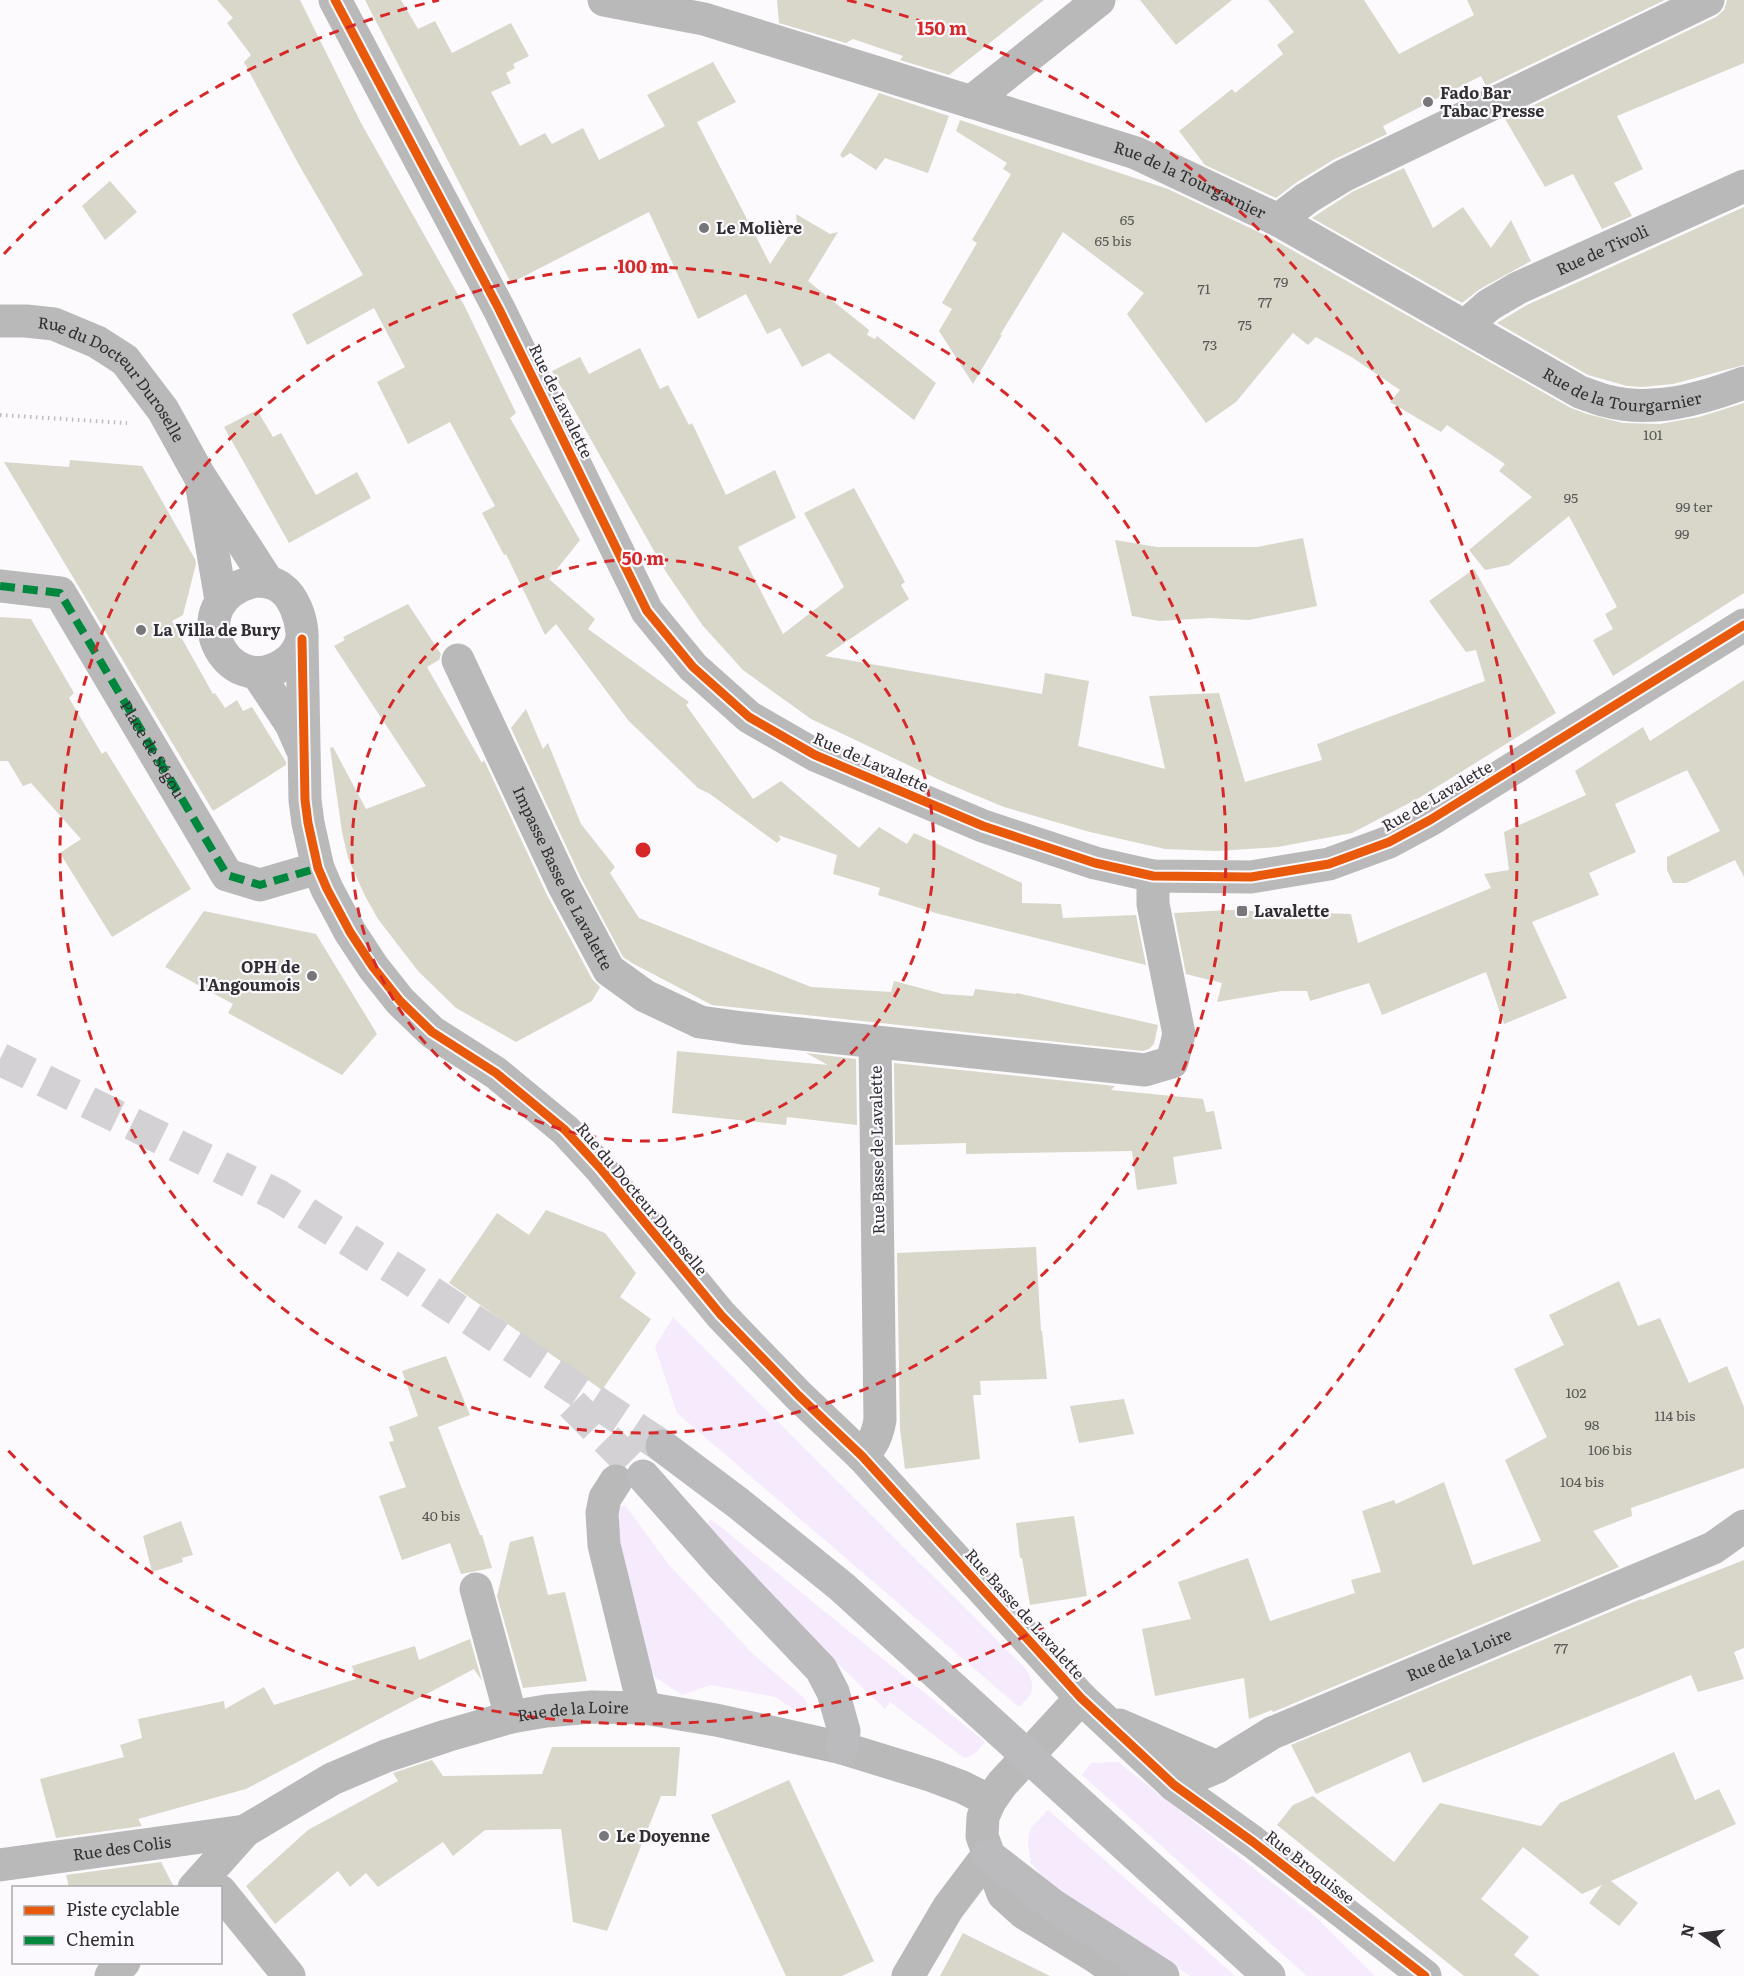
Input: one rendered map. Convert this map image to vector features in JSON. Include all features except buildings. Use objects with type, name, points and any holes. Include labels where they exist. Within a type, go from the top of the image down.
[{"type":"main road","points":[[662,1446],[738,1503],[842,1587],[1269,1976]]},
{"type":"main road","points":[[630,1478],[720,1563],[821,1669],[833,1692],[844,1731],[843,1748]]},
{"type":"main road","points":[[988,1855],[1054,1906],[1163,1976]]},
{"type":"street","name":"Rue de Lavalette","points":[[335,0],[499,309],[647,610],[693,667],[749,717],[814,755],[984,826],[1095,863],[1153,876],[1251,877],[1329,864],[1389,842],[1430,820],[1744,625]]},
{"type":"street","name":"Rue de la Tourgarnier","points":[[604,0],[716,9],[971,102],[1136,153],[1278,220],[1580,392],[1607,401],[1657,406],[1683,401],[1744,382]]},
{"type":"street","points":[[971,102],[1099,0]]},
{"type":"street","points":[[1278,220],[1306,198],[1343,176],[1708,0]]},
{"type":"street","name":"Rue de Tivoli","points":[[1465,326],[1489,305],[1518,288],[1744,186]]},
{"type":"street","name":"Rue du Docteur Duroselle","points":[[0,321],[54,324],[97,342],[125,360],[163,410],[199,475],[268,582]]},
{"type":"street","name":"Rue du Docteur Duroselle","points":[[199,475],[221,600]]},
{"type":"street","points":[[255,581],[268,582],[282,588],[294,605],[301,622],[302,639],[289,661],[279,667],[257,672],[238,669],[226,658],[219,644],[212,625],[215,612],[221,600],[230,590],[255,581]]},
{"type":"street","name":"Place de Ségou","points":[[0,586],[60,593],[227,875],[260,885],[318,868]]},
{"type":"street","name":"Rue du Docteur Duroselle","points":[[302,639],[306,812],[318,868],[350,932],[373,967],[400,1001],[432,1032],[496,1073],[565,1130],[600,1168],[721,1315],[798,1395],[862,1456]]},
{"type":"street","name":"Impasse Basse de Lavalette","points":[[458,660],[564,886],[609,970],[645,996],[700,1022],[875,1042]]},
{"type":"street","name":"Rue du Docteur Duroselle","points":[[257,672],[291,724],[304,754]]},
{"type":"street","name":"Rue Basse de Lavalette","points":[[1153,876],[1153,904],[1179,1034],[1172,1062],[1145,1070],[875,1042],[880,1419],[873,1445],[862,1456],[1092,1709],[1174,1785]]},
{"type":"street","points":[[630,1478],[604,1498],[602,1513],[604,1545],[644,1708]]},
{"type":"street","name":"Rue de la Loire","points":[[1174,1785],[1217,1767],[1272,1733],[1713,1548],[1744,1526]]},
{"type":"street","points":[[477,1589],[511,1717]]},
{"type":"street","name":"Rue de la Loire","points":[[210,1885],[245,1831],[332,1779],[386,1756],[511,1717],[546,1711],[592,1707],[644,1708],[716,1720],[843,1748],[962,1786],[996,1792]]},
{"type":"street","name":"Rue Basse de Lavalette","points":[[1092,1709],[1217,1767]]},
{"type":"street","points":[[1092,1709],[1058,1724],[996,1792],[983,1817],[982,1836],[1003,1894],[1024,1913],[1123,1976]]},
{"type":"street","name":"Rue Broquisse","points":[[1217,1767],[1228,1797],[1253,1842]]},
{"type":"street","name":"Rue Broquisse","points":[[1174,1785],[1253,1842],[1425,1976]]},
{"type":"street","name":"Rue des Colis","points":[[0,1865],[245,1831]]},
{"type":"street","points":[[908,1976],[948,1908],[988,1855]]},
{"type":"street","points":[[222,1899],[289,1976]]},
{"type":"street","name":"Rue Broquisse","points":[[1369,1933],[1400,1976]]},
{"type":"street","points":[[111,1976],[122,1964]]},
{"type":"path","points":[[0,415],[173,426]]},
{"type":"shaded area","points":[[673,1317],[1027,1670],[1032,1682],[1032,1690],[1019,1707],[677,1413],[655,1347]]},
{"type":"shaded area","points":[[625,1505],[669,1565],[753,1654],[804,1698],[807,1704],[803,1711],[799,1713],[775,1697],[711,1685],[682,1695],[655,1677],[638,1639],[616,1533],[617,1514],[620,1507]]},
{"type":"shaded area","points":[[711,1519],[985,1742],[981,1747],[964,1758],[890,1702],[885,1709],[779,1607],[707,1524]]},
{"type":"shaded area","points":[[1118,1762],[1317,1918],[1375,1976],[1307,1976],[1082,1775],[1091,1763]]},
{"type":"shaded area","points":[[1048,1810],[1235,1976],[1190,1976],[1047,1882],[1031,1863],[1028,1845],[1032,1827]]},
{"type":"tunnel","points":[[0,1059],[277,1195],[406,1276],[662,1446]]},
{"type":"tunnel","points":[[572,1404],[643,1476]]},
{"type":"marked path","points":[[0,586],[60,593],[227,875],[260,885],[318,868]]},
{"type":"cycle path","points":[[335,0],[499,309],[647,611],[693,667],[749,717],[815,755],[983,826],[1095,863],[1153,876],[1251,877],[1329,864],[1389,842],[1430,820],[1744,625]]},
{"type":"cycle path","points":[[302,639],[305,800],[318,868],[350,932],[373,967],[400,1001],[432,1032],[496,1073],[565,1130],[600,1168],[721,1315],[798,1395],[862,1456],[1081,1698],[1174,1785],[1253,1842],[1425,1976]]},
{"type":"place","name":"Fado Bar Tabac Presse","points":[[1428,102]]},
{"type":"place","name":"Le Molière","points":[[704,228]]},
{"type":"place","name":"La Villa de Bury","points":[[141,630]]},
{"type":"place","name":"Lavalette","points":[[1242,911]]},
{"type":"place","name":"OPH de l'Angoumois","points":[[312,976]]},
{"type":"place","name":"Le Doyenne","points":[[604,1836]]}]
